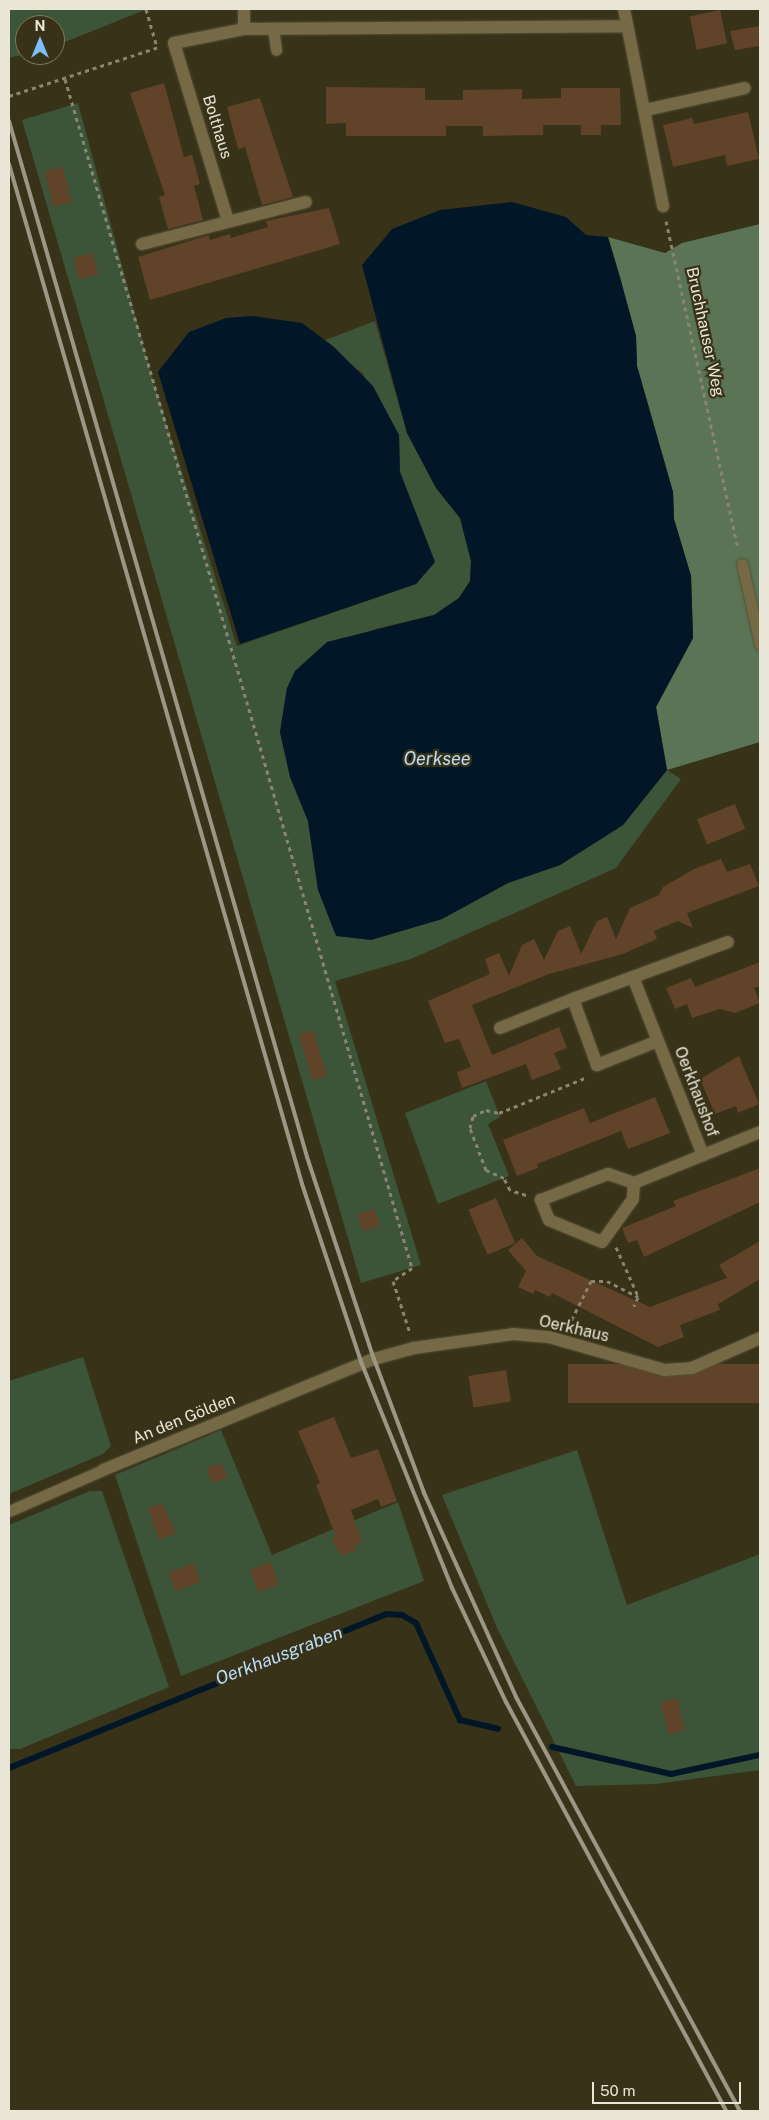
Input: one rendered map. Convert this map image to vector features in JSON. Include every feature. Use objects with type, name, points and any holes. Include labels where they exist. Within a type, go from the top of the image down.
[{"type":"street","points":[[244,9],[244,29]]},
{"type":"street","points":[[624,9],[663,206]]},
{"type":"street","points":[[174,43],[244,29],[627,26]]},
{"type":"street","name":"Bolthaus","points":[[174,43],[228,221]]},
{"type":"street","points":[[645,110],[745,88]]},
{"type":"street","points":[[142,244],[306,202]]},
{"type":"street","points":[[500,1028],[728,942]]},
{"type":"street","name":"Oerkhaushof","points":[[633,977],[703,1155]]},
{"type":"street","points":[[573,999],[597,1065]]},
{"type":"street","name":"Oerkhaushof","points":[[597,1065],[658,1041]]},
{"type":"street","name":"Oerkhaushof","points":[[634,1183],[760,1132]]},
{"type":"street","points":[[608,1174],[634,1183],[632,1199],[602,1242],[549,1220],[541,1200],[608,1174]]},
{"type":"street","name":"Oerkhaus","points":[[374,1359],[458,1339],[504,1334],[561,1340],[665,1370],[692,1368],[760,1338]]},
{"type":"street","name":"An den Gölden","points":[[103,1470],[374,1359]]},
{"type":"lane","points":[[274,28],[276,50]]},
{"type":"lane","points":[[741,562],[760,644]]},
{"type":"lane","name":"An den Gölden","points":[[9,1511],[103,1470]]},
{"type":"path","points":[[146,9],[157,48]]},
{"type":"path","points":[[9,96],[174,43]]},
{"type":"path","points":[[65,79],[412,1268],[393,1281],[410,1333]]},
{"type":"path","name":"Bruchhauser Weg","points":[[663,206],[741,562]]},
{"type":"path","points":[[541,1200],[510,1190],[504,1178],[486,1170],[470,1128],[472,1116],[486,1110],[499,1113],[593,1075],[597,1065]]},
{"type":"path","points":[[616,1247],[638,1297],[634,1306]]},
{"type":"path","points":[[561,1340],[590,1281],[607,1281],[638,1297]]},
{"type":"green space","points":[[9,9],[147,9],[65,42],[65,15],[15,15],[15,56],[9,58]]},
{"type":"green space","points":[[78,103],[152,377],[237,646],[416,584],[435,562],[400,472],[399,435],[363,374],[323,341],[375,321],[407,433],[436,488],[460,518],[471,561],[470,581],[459,598],[434,615],[375,629],[287,688],[280,732],[290,777],[308,821],[318,890],[371,940],[442,919],[508,883],[560,865],[623,825],[667,770],[681,779],[616,868],[411,959],[335,981],[421,1265],[361,1283],[22,120]]},
{"type":"green space","points":[[760,224],[760,742],[667,770],[656,707],[693,638],[691,576],[674,519],[673,492],[637,366],[636,336],[608,237],[665,253],[682,243]]},
{"type":"green space","points":[[486,1081],[500,1117],[488,1124],[509,1176],[438,1204],[405,1113]]},
{"type":"green space","points":[[83,1357],[111,1446],[103,1454],[9,1494],[9,1381]]},
{"type":"green space","points":[[221,1430],[272,1555],[398,1502],[424,1581],[181,1676],[115,1475]]},
{"type":"green space","points":[[577,1450],[627,1605],[760,1554],[760,1770],[656,1784],[576,1786],[497,1628],[442,1495]]},
{"type":"green space","points":[[90,1491],[102,1491],[169,1687],[20,1749],[9,1749],[9,1525]]},
{"type":"water","name":"Oerksee","points":[[512,202],[566,217],[586,235],[608,237],[620,277],[636,336],[637,366],[673,492],[674,519],[691,576],[693,638],[656,707],[667,770],[623,825],[560,865],[508,883],[442,919],[371,940],[336,936],[318,890],[308,821],[290,777],[280,732],[287,688],[295,671],[327,642],[434,615],[459,598],[470,581],[471,561],[460,518],[436,488],[407,433],[362,265],[392,229],[440,210]]},
{"type":"water","points":[[252,316],[302,323],[334,347],[373,386],[399,435],[400,472],[435,562],[416,584],[240,644],[158,372],[189,332],[226,318]]},
{"type":"building","points":[[720,10],[727,43],[697,50],[690,16]]},
{"type":"building","points":[[760,26],[760,46],[735,50],[730,31]]},
{"type":"building","points":[[164,83],[184,157],[192,155],[200,184],[194,186],[203,220],[168,229],[159,197],[165,195],[130,93]]},
{"type":"building","points":[[326,87],[425,88],[425,100],[463,100],[463,90],[522,89],[522,99],[561,98],[561,88],[620,88],[621,125],[601,125],[601,135],[581,135],[581,125],[543,125],[543,135],[483,136],[483,126],[446,126],[446,136],[346,136],[346,123],[326,124]]},
{"type":"building","points":[[260,98],[293,197],[262,205],[245,147],[238,149],[227,107]]},
{"type":"building","points":[[748,112],[759,159],[727,166],[725,155],[673,167],[663,125],[692,118],[694,124]]},
{"type":"building","points":[[63,167],[72,202],[53,207],[45,172]]},
{"type":"building","points":[[329,208],[340,244],[150,300],[138,257],[209,235],[210,240],[230,234],[231,238],[268,227],[266,221]]},
{"type":"building","points":[[93,253],[98,274],[78,279],[74,257]]},
{"type":"building","points":[[735,804],[745,829],[707,844],[697,819]]},
{"type":"building","points":[[721,859],[727,872],[750,864],[759,886],[687,913],[693,928],[678,921],[654,931],[657,939],[623,954],[549,974],[472,1005],[492,1055],[559,1027],[567,1048],[554,1053],[561,1069],[532,1080],[526,1064],[462,1088],[457,1072],[471,1067],[459,1039],[445,1043],[428,1001],[490,974],[485,959],[499,953],[509,976],[522,945],[534,939],[544,960],[558,931],[570,926],[581,954],[597,921],[607,917],[616,939],[630,908],[659,895],[663,887],[696,868]]},
{"type":"building","points":[[760,962],[760,986],[754,988],[760,1003],[735,1013],[720,1009],[692,1018],[687,1004],[675,1009],[666,988],[691,978],[695,987]]},
{"type":"building","points":[[313,1030],[327,1076],[313,1080],[299,1034]]},
{"type":"building","points":[[739,1056],[759,1104],[738,1113],[736,1106],[715,1114],[700,1079]]},
{"type":"building","points":[[655,1097],[670,1133],[628,1149],[621,1131],[537,1164],[538,1168],[517,1176],[503,1140],[584,1108],[590,1123]]},
{"type":"building","points":[[760,1168],[760,1202],[644,1257],[637,1240],[628,1243],[622,1228],[676,1206],[673,1201]]},
{"type":"building","points":[[496,1198],[515,1243],[488,1255],[468,1210]]},
{"type":"building","points":[[375,1209],[380,1226],[363,1231],[358,1214]]},
{"type":"building","points":[[522,1238],[537,1256],[650,1307],[727,1278],[719,1265],[760,1241],[760,1279],[718,1304],[720,1310],[680,1325],[684,1337],[658,1347],[552,1293],[550,1297],[535,1290],[533,1294],[518,1287],[526,1271],[508,1250]]},
{"type":"building","points":[[568,1364],[760,1364],[760,1403],[568,1403]]},
{"type":"building","points":[[506,1370],[511,1402],[473,1408],[468,1376]]},
{"type":"building","points":[[334,1417],[351,1458],[378,1449],[397,1501],[381,1507],[378,1499],[351,1510],[362,1542],[355,1545],[357,1550],[342,1556],[331,1539],[336,1537],[316,1485],[320,1483],[298,1431]]},
{"type":"building","points":[[222,1463],[227,1478],[212,1483],[207,1468]]},
{"type":"building","points":[[162,1503],[176,1533],[159,1540],[148,1508]]},
{"type":"building","points":[[271,1562],[279,1585],[258,1592],[250,1569]]},
{"type":"building","points":[[194,1563],[201,1582],[175,1591],[169,1572]]},
{"type":"building","points":[[677,1698],[685,1730],[668,1734],[661,1702]]},
{"type":"waterway","name":"Oerkhausgraben","points":[[9,1768],[386,1614],[402,1615],[416,1623],[460,1720],[498,1729]]},
{"type":"waterway","name":"Oerkhausgraben","points":[[552,1747],[671,1774],[760,1755]]},
{"type":"railway","points":[[9,121],[307,1157],[374,1359],[424,1493],[516,1697],[740,2111]]},
{"type":"railway","points":[[9,164],[302,1184],[362,1364],[452,1588],[506,1702],[726,2111]]}]
